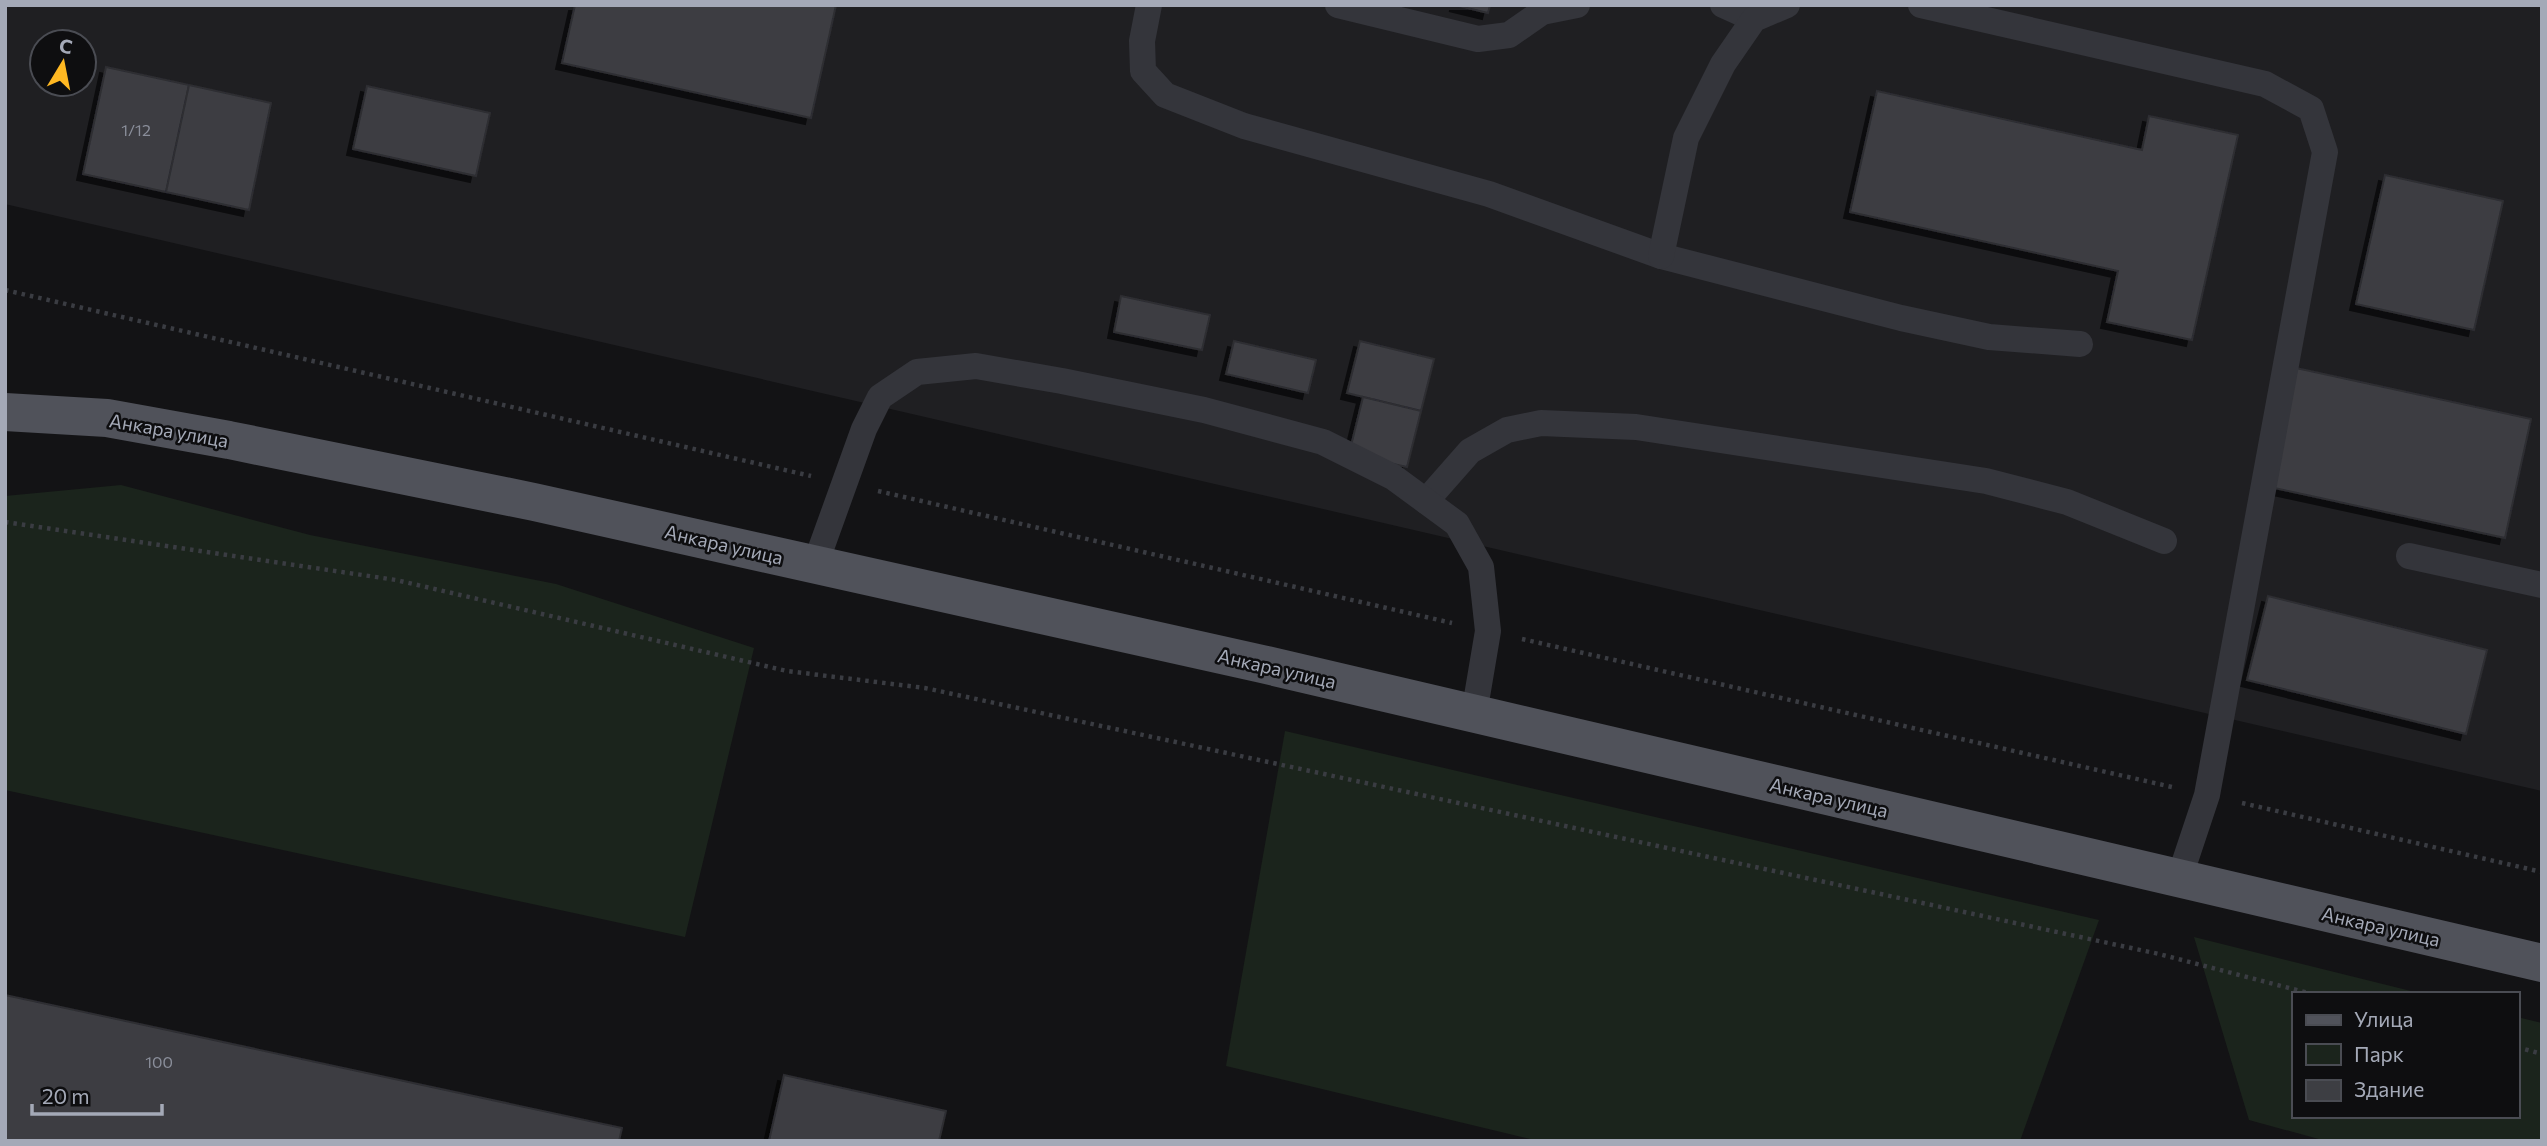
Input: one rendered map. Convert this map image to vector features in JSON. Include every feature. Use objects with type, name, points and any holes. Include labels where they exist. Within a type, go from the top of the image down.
[{"type":"main road","name":"Анкара улица","points":[[5,412],[107,418],[534,502],[1262,664],[2542,963]]},
{"type":"lane","points":[[1149,5],[1142,41],[1143,71],[1165,95],[1244,126],[1489,194],[1661,256],[1900,318],[1989,337],[2080,344]]},
{"type":"lane","points":[[1338,5],[1478,39],[1509,36],[1542,12],[1577,5]]},
{"type":"lane","points":[[1723,5],[1754,19]]},
{"type":"lane","points":[[1661,256],[1686,138],[1723,64],[1754,19],[1787,5]]},
{"type":"lane","points":[[1922,5],[2265,83],[2311,108],[2325,152],[2207,795],[2179,878]]},
{"type":"lane","points":[[815,565],[863,429],[880,397],[917,372],[976,366],[1204,410],[1323,442],[1393,477],[1457,524],[1481,567],[1488,631],[1474,714]]},
{"type":"lane","points":[[1426,501],[1470,451],[1507,430],[1541,424],[1636,427],[1986,481],[2067,502],[2164,541]]},
{"type":"lane","points":[[2409,556],[2542,585]]},
{"type":"path","points":[[5,290],[2542,872]]},
{"type":"path","points":[[5,522],[396,580],[787,671],[925,688],[2159,954],[2304,992]]},
{"type":"path","points":[[2519,1048],[2542,1054]]},
{"type":"shaded area","points":[[5,5],[2542,5],[2542,791],[5,204]]},
{"type":"green space","points":[[121,485],[310,535],[556,584],[754,648],[685,937],[5,790],[5,496]]},
{"type":"green space","points":[[1285,731],[2099,920],[2020,1141],[1539,1141],[1226,1066]]},
{"type":"green space","points":[[2194,937],[2415,992],[2292,992],[2292,1118],[2519,1118],[2519,1017],[2542,1023],[2542,1141],[2326,1141],[2249,1120]]},
{"type":"building","points":[[575,5],[836,5],[811,118],[562,63]]},
{"type":"building","points":[[1455,5],[1490,5],[1488,13]]},
{"type":"building","points":[[106,67],[189,85],[166,192],[83,174]]},
{"type":"building","points":[[189,85],[271,103],[249,210],[166,192]]},
{"type":"building","points":[[367,86],[490,113],[476,176],[353,149]]},
{"type":"building","points":[[1877,91],[2142,150],[2149,116],[2238,135],[2192,340],[2107,322],[2118,271],[1850,212]]},
{"type":"building","points":[[2385,175],[2503,201],[2474,330],[2356,304]]},
{"type":"building","points":[[1121,296],[1210,315],[1202,350],[1114,332]]},
{"type":"building","points":[[1234,341],[1316,360],[1308,393],[1226,374]]},
{"type":"building","points":[[1360,341],[1434,359],[1421,411],[1347,393]]},
{"type":"building","points":[[2296,368],[2531,419],[2505,538],[2270,487]]},
{"type":"building","points":[[1363,397],[1421,411],[1407,467],[1349,454]]},
{"type":"building","points":[[2268,596],[2487,650],[2466,734],[2247,680]]},
{"type":"building","points":[[5,995],[622,1128],[619,1141],[5,1141]]},
{"type":"building","points":[[784,1075],[946,1111],[939,1141],[769,1141]]}]
